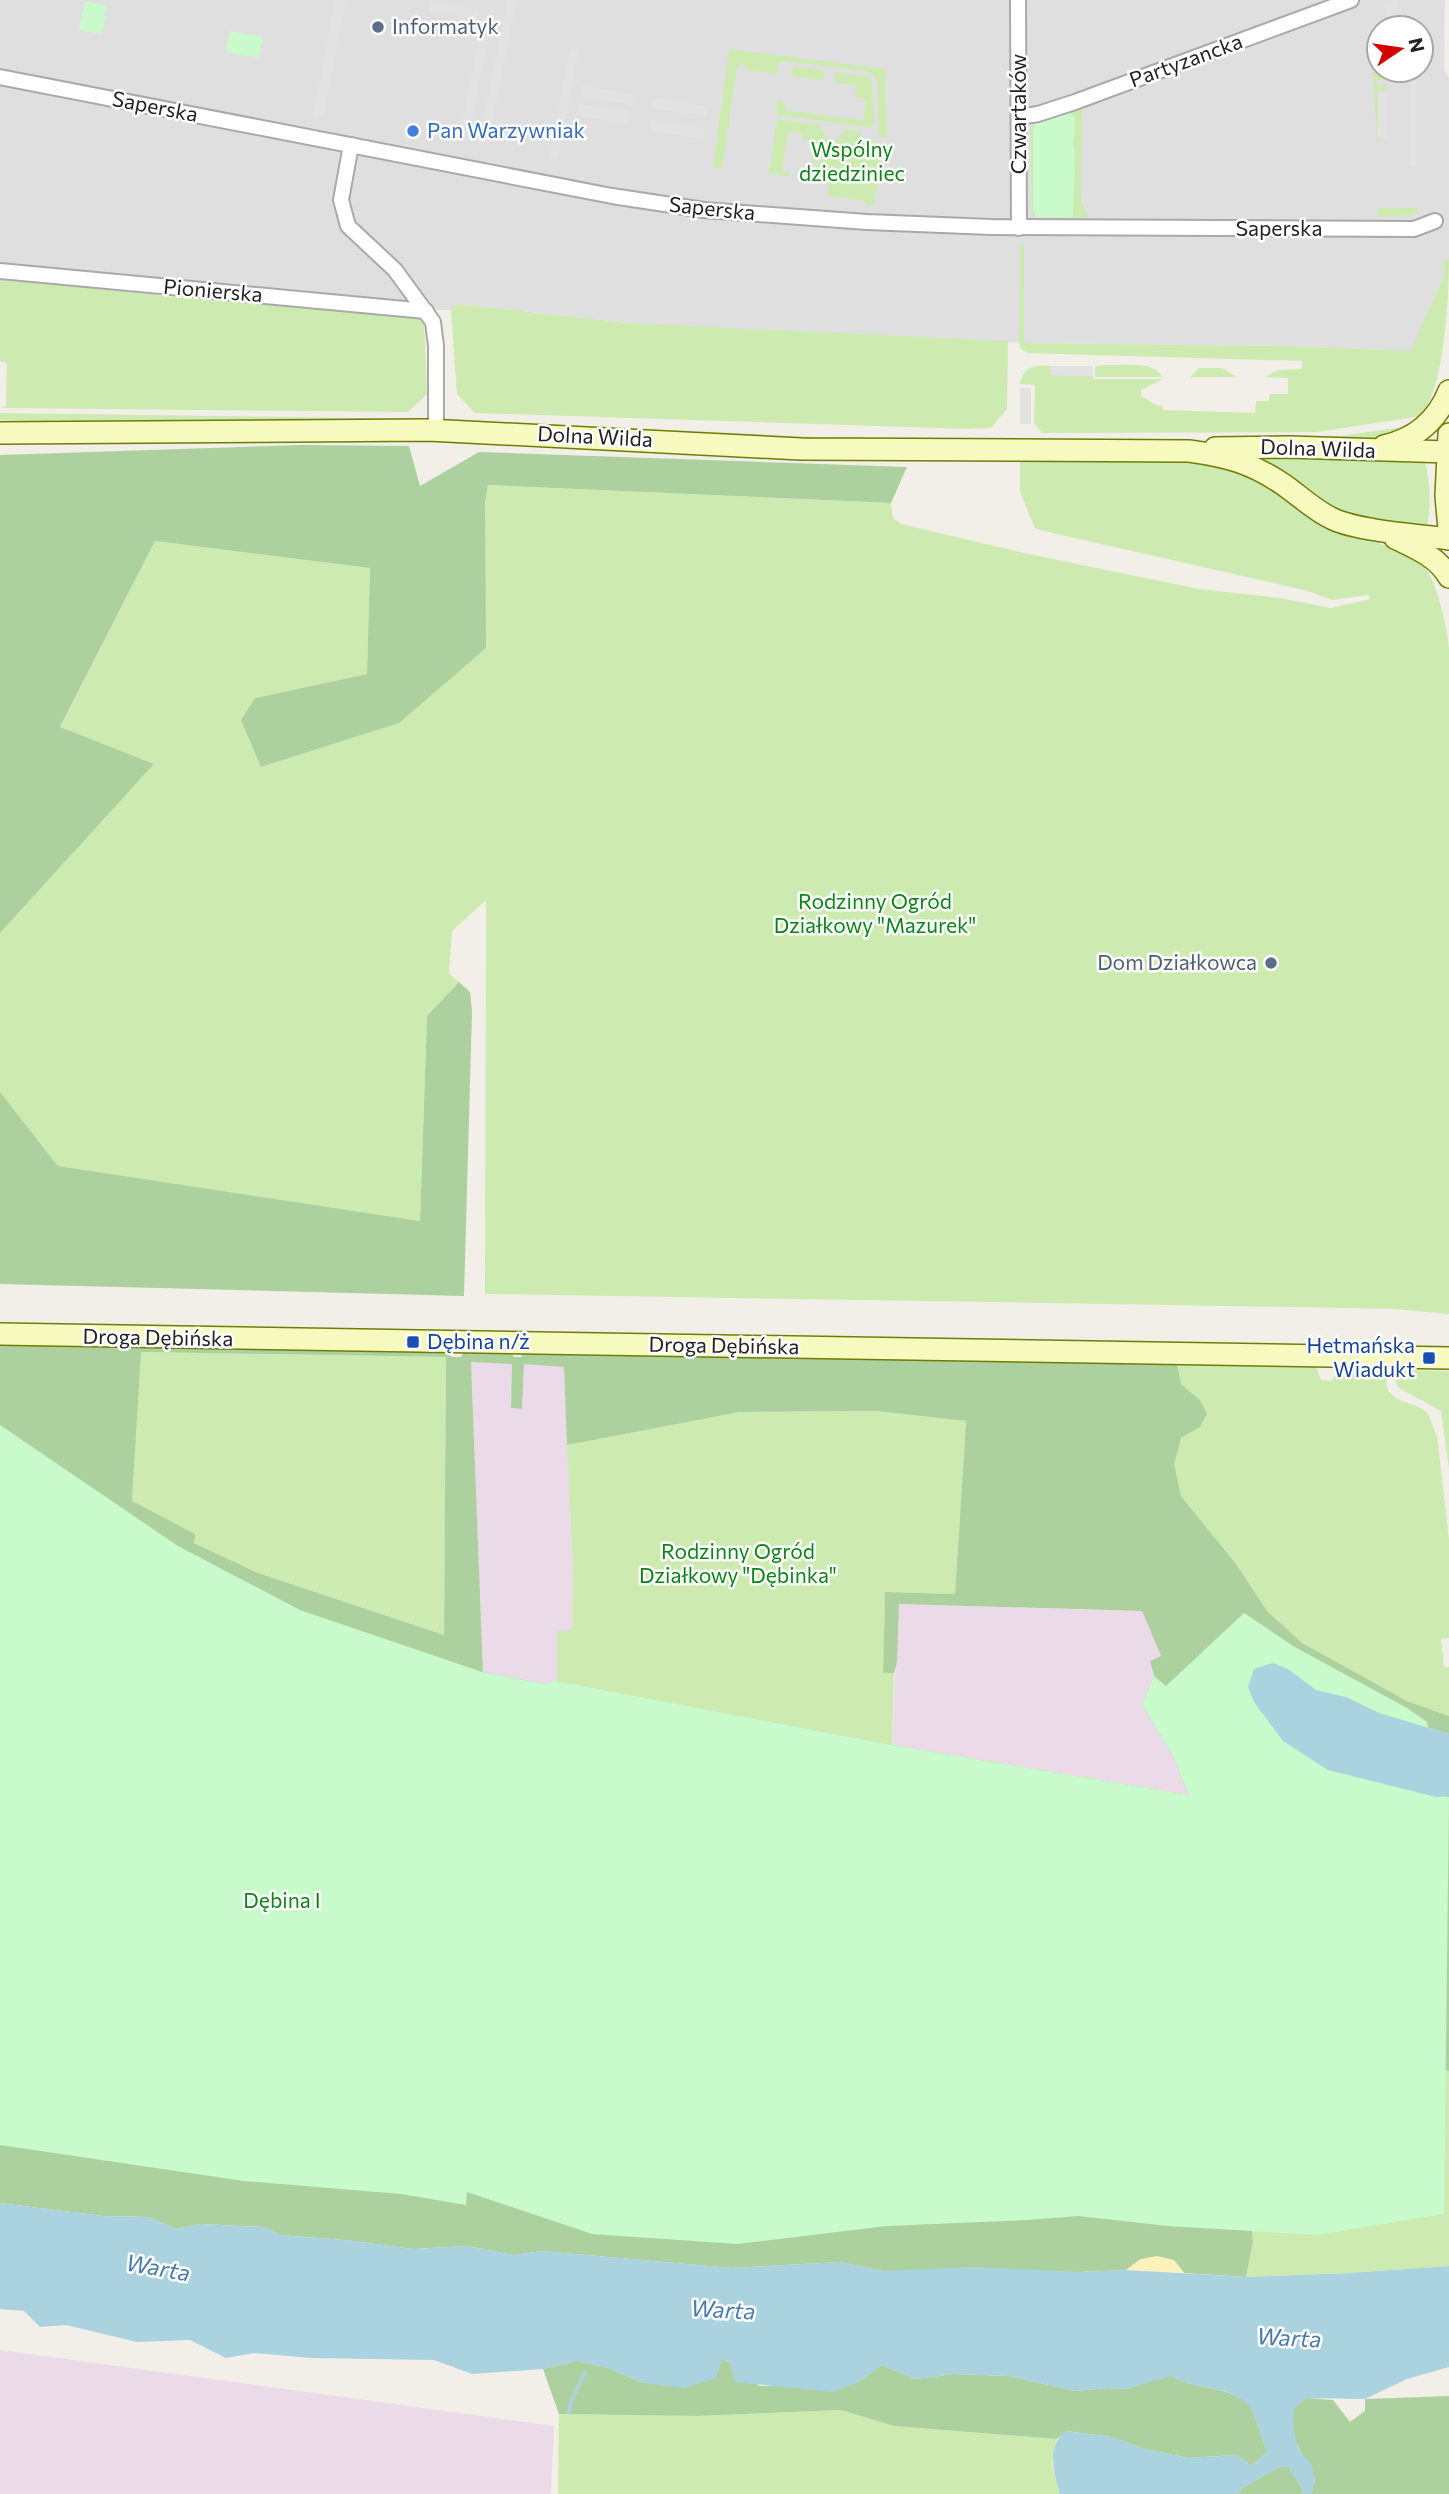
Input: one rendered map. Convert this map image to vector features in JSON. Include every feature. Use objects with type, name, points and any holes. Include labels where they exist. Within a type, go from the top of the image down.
[{"type":"main road","points":[[1368,449],[1398,443],[1421,431],[1437,413],[1449,391]]},
{"type":"main road","name":"Dolna Wilda","points":[[0,433],[436,430],[801,449],[1189,451],[1239,447],[1402,452],[1449,446]]},
{"type":"main road","points":[[1449,446],[1446,496],[1449,529]]},
{"type":"main road","name":"Dolna Wilda","points":[[1189,451],[1235,458],[1268,475],[1331,518],[1350,525],[1449,539]]},
{"type":"main road","points":[[1377,529],[1432,558],[1444,568],[1449,577]]},
{"type":"main road","name":"Droga Dębińska","points":[[0,1334],[1449,1358]]},
{"type":"street","name":"Czwartaków","points":[[1018,0],[1018,228]]},
{"type":"street","name":"Partyzancka","points":[[1019,117],[1075,102],[1351,0]]},
{"type":"street","name":"Saperska","points":[[7,78],[611,196],[699,209],[867,222],[1018,228],[1414,229],[1435,221]]},
{"type":"street","points":[[351,145],[341,200],[348,226],[395,270],[433,322],[436,346],[436,430]]},
{"type":"street","name":"Pionierska","points":[[0,271],[426,311]]},
{"type":"shaded area","points":[[0,0],[1445,0],[1444,69],[1449,78],[1449,260],[1443,261],[1444,275],[1412,351],[1291,346],[1023,343],[628,323],[458,304],[451,310],[411,310],[0,270]]},
{"type":"shaded area","points":[[335,0],[346,0],[323,118],[313,116]]},
{"type":"shaded area","points":[[507,0],[517,0],[488,145],[479,143]]},
{"type":"shaded area","points":[[1389,0],[1399,0],[1399,14],[1385,14],[1383,6],[1393,3]]},
{"type":"shaded area","points":[[429,1],[479,10],[477,20],[430,11]]},
{"type":"shaded area","points":[[481,25],[490,27],[468,141],[459,139]]},
{"type":"shaded area","points":[[570,48],[579,50],[558,160],[549,158]]},
{"type":"shaded area","points":[[1409,84],[1416,84],[1416,167],[1409,167]]},
{"type":"shaded area","points":[[582,86],[634,95],[632,105],[580,96]]},
{"type":"shaded area","points":[[1378,91],[1387,91],[1387,138],[1378,138]]},
{"type":"shaded area","points":[[653,98],[708,106],[706,116],[651,108]]},
{"type":"shaded area","points":[[578,103],[629,112],[627,124],[576,115]]},
{"type":"shaded area","points":[[651,119],[705,129],[703,140],[649,130]]},
{"type":"shaded area","points":[[1050,366],[1093,366],[1093,376],[1050,375]]},
{"type":"shaded area","points":[[1020,388],[1031,388],[1031,424],[1020,424]]},
{"type":"shaded area","points":[[471,1362],[513,1364],[511,1408],[522,1408],[524,1364],[564,1366],[573,1569],[572,1631],[557,1631],[557,1681],[545,1684],[483,1672]]},
{"type":"shaded area","points":[[898,1604],[1142,1611],[1162,1656],[1150,1661],[1174,1758],[1190,1795],[892,1745]]},
{"type":"shaded area","points":[[0,2350],[554,2426],[551,2494],[0,2494]]},
{"type":"green space","points":[[85,1],[107,6],[102,34],[79,30]]},
{"type":"green space","points":[[230,31],[263,37],[259,58],[226,52]]},
{"type":"green space","points":[[729,49],[885,69],[887,138],[879,137],[877,80],[870,72],[785,61],[778,64],[777,74],[744,70],[745,65],[741,64],[737,69],[722,169],[713,168]]},
{"type":"green space","points":[[793,66],[825,71],[823,81],[792,76]]},
{"type":"green space","points":[[836,72],[868,77],[872,82],[874,123],[871,128],[779,115],[776,112],[777,101],[785,102],[785,110],[863,121],[866,99],[855,97],[856,85],[834,82]]},
{"type":"green space","points":[[1374,84],[1377,87],[1387,84],[1387,91],[1378,91],[1378,138],[1387,140],[1377,140]]},
{"type":"green space","points":[[1082,108],[1081,204],[1084,205],[1088,218],[1032,216],[1031,126]]},
{"type":"green space","points":[[1069,112],[1075,117],[1073,217],[1037,217],[1033,211],[1033,130],[1036,124]]},
{"type":"green space","points":[[777,119],[820,125],[829,145],[812,166],[811,141],[802,139],[802,133],[788,131],[782,171],[790,172],[789,176],[769,173]]},
{"type":"green space","name":"Wspólny dziedziniec","points":[[846,129],[861,131],[860,140],[879,143],[880,171],[873,206],[865,205],[865,201],[827,196],[830,171],[814,168]]},
{"type":"green space","points":[[1378,208],[1419,208],[1414,215],[1378,217]]},
{"type":"green space","points":[[1020,245],[1024,245],[1024,343],[1291,346],[1411,351],[1444,275],[1443,260],[1449,260],[1443,345],[1433,391],[1426,408],[1416,417],[1317,432],[1042,433],[1034,423],[1035,385],[1020,384],[1024,374],[1034,367],[1050,366],[1050,375],[1093,376],[1093,379],[1163,379],[1141,390],[1141,396],[1162,406],[1163,410],[1255,413],[1256,401],[1269,401],[1270,394],[1288,394],[1288,378],[1264,377],[1279,370],[1302,369],[1302,361],[1027,353],[1020,348],[1019,342]]},
{"type":"green space","points":[[0,278],[192,299],[194,291],[420,317],[424,322],[427,394],[408,412],[0,408],[6,406],[7,363],[0,361]]},
{"type":"green space","points":[[458,304],[628,323],[1008,341],[1007,409],[991,428],[969,429],[475,413],[457,394],[451,310]]},
{"type":"green space","points":[[1095,366],[1146,366],[1162,377],[1095,377]]},
{"type":"green space","points":[[1199,368],[1222,368],[1237,377],[1190,377]]},
{"type":"green space","points":[[0,413],[429,419],[427,423],[121,425],[0,420]]},
{"type":"green space","points":[[443,419],[816,437],[1008,440],[909,444]]},
{"type":"green space","points":[[1417,425],[1385,438],[1326,438]]},
{"type":"green space","points":[[302,445],[409,446],[420,486],[479,452],[907,467],[891,503],[488,485],[485,503],[486,648],[399,723],[261,767],[241,720],[255,698],[367,674],[370,568],[155,541],[60,727],[154,764],[0,933],[0,455]]},
{"type":"green space","name":"Rodzinny Ogród Działkowy \"Mazurek\"","points":[[1020,458],[1189,458],[1240,468],[1334,529],[1425,559],[1422,565],[1437,592],[1449,648],[1449,1314],[1395,1309],[485,1294],[486,900],[452,931],[449,974],[459,982],[427,1016],[420,1221],[58,1166],[0,1092],[0,933],[154,764],[60,728],[155,541],[370,568],[367,674],[255,698],[241,720],[262,767],[399,722],[485,503],[488,485],[891,503],[893,518],[901,524],[1199,589],[1280,598],[1331,608],[1370,599],[1369,595],[1332,600],[1308,591],[1035,528],[1020,492]]},
{"type":"green space","points":[[1258,458],[1424,459],[1430,494],[1426,528],[1345,516]]},
{"type":"green space","points":[[459,982],[470,992],[472,1011],[464,1296],[0,1284],[0,1092],[58,1166],[420,1221],[427,1016]]},
{"type":"green space","name":"Dębina I","points":[[0,1340],[449,1351],[452,1357],[461,1357],[464,1352],[511,1352],[514,1357],[521,1357],[524,1352],[1177,1363],[1181,1384],[1200,1400],[1207,1414],[1200,1427],[1181,1438],[1174,1464],[1181,1496],[1237,1565],[1267,1611],[1302,1643],[1407,1701],[1449,1716],[1449,1734],[1379,1713],[1436,1797],[1449,1796],[1449,2071],[1443,2070],[1250,2208],[1253,2242],[1246,2277],[1184,2273],[1174,2260],[1141,2259],[1126,2270],[1078,2272],[883,2271],[840,2262],[731,2268],[542,2251],[514,2255],[467,2246],[413,2249],[280,2235],[264,2227],[200,2224],[177,2229],[148,2217],[103,2216],[0,2203]],"holes":[[[141,1352],[446,1357],[444,1635],[258,1573],[194,1543],[195,1534],[132,1501]],[[471,1362],[512,1364],[511,1408],[522,1409],[524,1364],[564,1367],[567,1445],[740,1412],[876,1411],[966,1421],[955,1594],[885,1592],[883,1673],[894,1673],[897,1662],[899,1604],[1142,1611],[1161,1656],[1150,1661],[1154,1676],[1142,1704],[1174,1758],[1189,1795],[892,1745],[557,1681],[545,1684],[483,1672]]]},
{"type":"green space","points":[[140,1352],[446,1357],[444,1635],[258,1573],[194,1543],[132,1501]]},
{"type":"green space","points":[[1314,1361],[1321,1380],[1332,1381],[1337,1371],[1343,1369],[1386,1370],[1389,1392],[1397,1399],[1424,1410],[1429,1415],[1437,1435],[1449,1540],[1449,1638],[1441,1639],[1444,1667],[1449,1667],[1449,1716],[1407,1701],[1301,1643],[1267,1611],[1237,1565],[1181,1496],[1173,1464],[1181,1438],[1200,1427],[1200,1400],[1181,1384],[1177,1363]]},
{"type":"green space","points":[[1396,1370],[1449,1371],[1449,1469],[1441,1411],[1399,1388],[1396,1383]]},
{"type":"green space","name":"Rodzinny Ogród Działkowy \"Dębinka\"","points":[[876,1411],[966,1421],[955,1594],[885,1592],[883,1673],[894,1673],[892,1745],[557,1681],[557,1631],[572,1630],[573,1569],[567,1445],[740,1412]]},
{"type":"green space","name":"Dębina I","points":[[0,1425],[178,1546],[300,1610],[482,1672],[545,1684],[557,1681],[892,1745],[1189,1795],[1174,1758],[1142,1704],[1154,1676],[1166,1686],[1244,1613],[1293,1646],[1407,1708],[1427,1722],[1442,1796],[1449,1797],[1444,2214],[1317,2235],[1168,2226],[1078,2216],[887,2226],[737,2244],[592,2234],[467,2192],[466,2205],[401,2194],[244,2181],[0,2145]]},
{"type":"green space","points":[[1443,2070],[1449,2071],[1449,2266],[1246,2277],[1253,2242],[1250,2208]]},
{"type":"green space","points":[[722,2359],[759,2386],[857,2383],[882,2365],[916,2379],[953,2374],[1009,2376],[1075,2391],[1125,2389],[1171,2375],[1241,2398],[1251,2408],[1268,2452],[1251,2466],[1237,2455],[1188,2458],[1144,2449],[1112,2437],[1066,2431],[1057,2439],[894,2426],[841,2410],[695,2416],[559,2414],[543,2369],[576,2361],[605,2367],[644,2383]]},
{"type":"green space","points":[[1449,2396],[1449,2494],[1311,2494],[1315,2481],[1293,2436],[1293,2409],[1306,2398],[1333,2400],[1350,2422],[1365,2411],[1365,2399]]},
{"type":"green space","points":[[841,2410],[894,2426],[1057,2439],[1052,2464],[1060,2494],[558,2494],[559,2414],[695,2416]]},
{"type":"green space","points":[[1279,2467],[1288,2467],[1301,2486],[1303,2494],[1237,2494],[1242,2488]]},
{"type":"sand","points":[[1157,2256],[1174,2260],[1184,2273],[1126,2270],[1141,2259]]},
{"type":"water","points":[[1273,1663],[1288,1669],[1316,1690],[1346,1697],[1379,1713],[1449,1734],[1449,1796],[1436,1797],[1328,1770],[1283,1741],[1254,1702],[1248,1687],[1254,1669]]},
{"type":"water","name":"Warta","points":[[0,2203],[103,2216],[148,2217],[177,2229],[200,2224],[264,2227],[280,2235],[413,2249],[467,2246],[514,2255],[542,2251],[731,2268],[840,2262],[883,2271],[974,2267],[1078,2272],[1126,2270],[1246,2277],[1449,2266],[1449,2367],[1407,2379],[1365,2399],[1306,2398],[1294,2408],[1297,2445],[1311,2463],[1315,2481],[1311,2494],[1303,2494],[1301,2486],[1288,2467],[1279,2467],[1242,2488],[1237,2494],[1060,2494],[1053,2453],[1065,2431],[1112,2437],[1144,2449],[1188,2458],[1237,2455],[1251,2466],[1268,2452],[1250,2408],[1240,2398],[1171,2376],[1125,2389],[1075,2391],[1009,2376],[953,2374],[916,2379],[882,2365],[857,2383],[832,2392],[735,2382],[729,2362],[722,2359],[716,2378],[684,2388],[644,2383],[605,2367],[576,2361],[543,2369],[472,2374],[434,2360],[312,2358],[254,2353],[226,2358],[190,2340],[137,2342],[66,2325],[40,2327],[24,2311],[0,2309]]},
{"type":"waterway","points":[[569,2413],[571,2402],[585,2372]]},
{"type":"place","name":"Informatyk","points":[[378,27]]},
{"type":"place","name":"Pan Warzywniak","points":[[413,131]]},
{"type":"place","name":"Dom Działkowca","points":[[1271,963]]},
{"type":"place","name":"Dębina n/ż","points":[[413,1342]]},
{"type":"place","name":"Hetmańska Wiadukt","points":[[1429,1358]]}]
